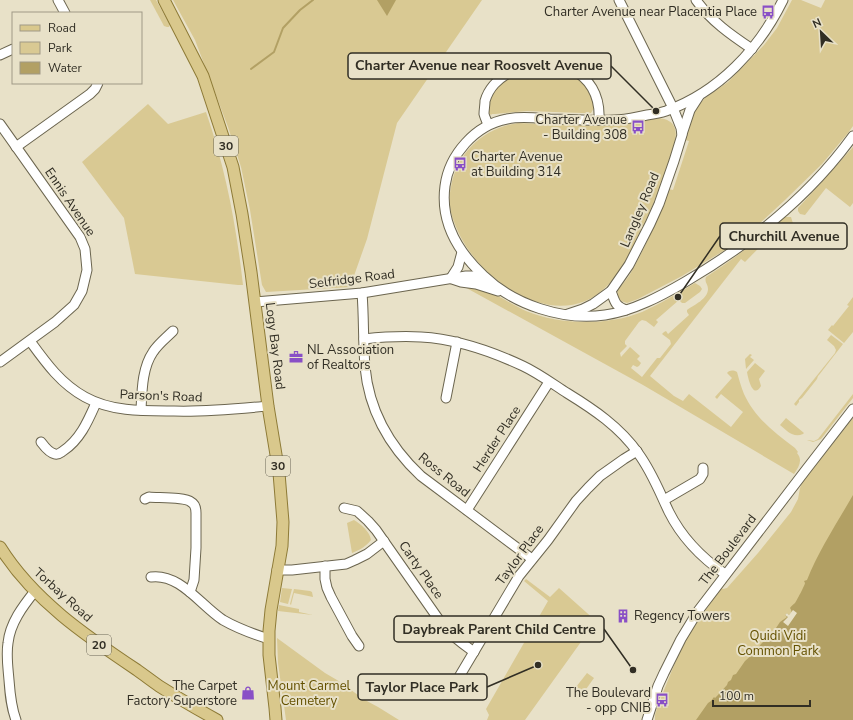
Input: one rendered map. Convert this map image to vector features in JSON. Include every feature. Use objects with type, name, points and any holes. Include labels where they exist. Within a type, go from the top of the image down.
[{"type":"main road","name":"Logy Bay Road","points":[[164,0],[203,76],[233,166],[242,214],[268,406],[279,473],[283,522],[282,546],[270,610],[269,638],[269,655],[276,720]]},
{"type":"main road","name":"Torbay Road","points":[[0,547],[21,576],[61,615],[100,645],[164,689],[217,720]]},
{"type":"main road","name":"Logy Bay Road","points":[[275,708],[281,720]]},
{"type":"street","points":[[58,0],[64,12]]},
{"type":"street","points":[[619,0],[673,108],[681,128],[682,135]]},
{"type":"street","points":[[696,0],[712,19],[723,29],[752,49]]},
{"type":"street","points":[[783,0],[776,15],[760,40],[728,74],[712,87],[673,108],[660,113],[615,120],[527,117],[506,119],[488,125],[473,135],[462,147],[452,163],[447,178],[444,198],[447,220],[451,232],[462,252],[471,263],[505,294],[542,310],[580,316],[611,314],[626,310],[671,290],[710,267],[741,246],[766,227],[795,201],[822,173],[853,136]]},
{"type":"street","points":[[0,55],[12,49]]},
{"type":"street","points":[[488,125],[484,112],[488,94],[492,86],[505,75],[514,70],[524,66],[547,63],[559,64],[582,75],[588,82],[597,99],[599,120]]},
{"type":"street","points":[[16,147],[90,94],[98,84]]},
{"type":"street","name":"Langley Road","points":[[565,314],[583,309],[593,304],[611,291],[629,265],[659,204],[690,110],[700,94]]},
{"type":"street","name":"Ennis Avenue","points":[[0,124],[80,237],[85,249],[87,264],[84,283],[74,305],[55,322],[0,362]]},
{"type":"street","points":[[451,278],[458,267],[462,252]]},
{"type":"street","name":"Selfridge Road","points":[[255,302],[362,293],[471,275],[489,281]]},
{"type":"street","name":"Selfridge Road","points":[[451,278],[505,294]]},
{"type":"street","points":[[611,291],[616,305],[619,308],[626,310]]},
{"type":"street","name":"Ross Road","points":[[362,293],[365,367],[369,393],[387,435],[411,466],[421,476],[532,559]]},
{"type":"street","points":[[141,410],[146,367],[156,347],[173,331]]},
{"type":"street","points":[[364,339],[388,337],[438,338],[472,346],[486,350],[524,366],[580,400],[612,424],[626,437],[651,472],[676,524],[690,544],[705,559],[725,574]]},
{"type":"street","name":"Parson's Road","points":[[30,341],[44,361],[58,377],[76,391],[105,406],[128,410],[190,412],[268,406]]},
{"type":"street","points":[[446,398],[457,342]]},
{"type":"street","name":"Herder Place","points":[[467,510],[549,382]]},
{"type":"street","points":[[41,442],[50,453],[53,454],[60,453],[69,448],[83,430],[96,402]]},
{"type":"street","name":"The Boulevard","points":[[647,720],[661,678],[681,639],[698,611],[853,409]]},
{"type":"street","name":"Taylor Place","points":[[444,692],[456,682],[516,582],[576,501],[600,476],[637,451]]},
{"type":"street","points":[[664,500],[700,479],[703,474],[702,468]]},
{"type":"street","points":[[145,499],[149,497],[180,499],[193,502],[196,513],[196,548],[194,580],[190,592]]},
{"type":"street","name":"Carty Place","points":[[344,508],[356,511],[368,521],[384,541],[444,627],[452,636],[474,652]]},
{"type":"street","points":[[277,570],[292,570],[346,564],[367,554],[384,541]]},
{"type":"street","points":[[325,566],[325,579],[329,594],[359,646]]},
{"type":"street","points":[[151,577],[167,577],[190,592],[206,607],[224,620],[248,632],[269,638]]},
{"type":"street","points":[[16,720],[11,702],[8,668],[8,641],[12,626],[19,612],[35,591]]},
{"type":"green space","points":[[150,0],[156,0],[170,25],[169,27],[164,26]]},
{"type":"green space","points":[[173,0],[482,0],[397,123],[367,239],[350,287],[266,292],[262,285],[250,210],[241,167],[228,127],[195,40]]},
{"type":"green space","points":[[792,0],[801,0],[821,8],[825,0],[853,0],[853,126],[822,164],[785,200],[759,224],[725,250],[682,276],[638,299],[627,303],[621,301],[618,296],[618,290],[628,277],[643,250],[669,189],[673,190],[689,141],[685,140],[696,108],[705,98],[728,82],[764,45],[777,28]]},
{"type":"green space","points":[[556,67],[579,77],[593,98],[594,108],[591,113],[527,111],[490,114],[488,107],[491,95],[504,80],[516,72],[528,68]]},
{"type":"green space","points":[[148,104],[168,124],[206,112],[225,176],[237,240],[243,285],[135,274],[124,218],[82,162]]},
{"type":"green space","points":[[659,118],[671,122],[675,129],[676,134],[674,147],[669,162],[652,208],[625,262],[606,287],[595,296],[584,302],[560,306],[548,305],[535,301],[511,290],[501,283],[475,259],[456,228],[450,205],[450,190],[454,174],[459,163],[474,144],[483,136],[494,130],[518,123],[603,126],[621,125]]},
{"type":"green space","points":[[853,147],[853,203],[850,207],[826,188],[805,215],[800,214],[798,208]]},
{"type":"green space","points":[[785,217],[791,217],[796,237],[782,234],[782,237],[777,237],[767,242],[745,262],[741,259],[650,376],[674,396],[683,401],[689,394],[731,427],[743,412],[721,394],[717,399],[715,397],[732,378],[727,373],[729,371],[737,372],[748,403],[766,424],[798,452],[800,464],[794,474],[643,385],[461,285],[496,295],[526,311],[539,316],[584,322],[599,322],[628,317],[655,306],[695,283],[700,286],[702,289],[700,292],[685,303],[682,303],[679,300],[656,320],[658,322],[654,327],[646,321],[642,320],[639,322],[625,341],[627,346],[620,353],[621,357],[630,347],[640,356],[637,359],[641,363],[639,366],[637,367],[633,365],[631,368],[642,377],[657,358],[660,358],[671,344],[670,340],[662,334],[666,331],[668,334],[689,315],[687,310],[706,296],[708,289],[705,280],[706,277],[747,248]]},
{"type":"green space","points":[[853,297],[853,332],[844,343],[828,330],[849,306],[847,305]]},
{"type":"green space","points":[[831,335],[843,344],[799,400],[796,406],[794,404],[835,353],[836,350],[834,346],[827,340]]},
{"type":"green space","points":[[750,354],[752,355],[750,357],[754,360],[746,369],[745,359]]},
{"type":"green space","points":[[755,363],[765,371],[759,379],[761,386],[756,391],[751,386],[747,372]]},
{"type":"green space","points":[[853,394],[853,398],[821,439],[813,442],[807,440],[814,441],[818,439]]},
{"type":"green space","points":[[786,418],[804,433],[796,435],[785,430],[780,425]]},
{"type":"green space","name":"Quidi Vidi Common Park","points":[[853,418],[853,720],[655,720],[659,702],[671,672],[692,630],[720,589],[727,588],[791,512],[798,499],[802,483]]},
{"type":"green space","points":[[354,520],[365,528],[371,540],[363,548],[352,553],[347,523]]},
{"type":"green space","points":[[526,579],[550,597],[559,588],[596,621],[525,720],[487,720],[489,715],[486,709],[548,601],[524,581]]},
{"type":"green space","points":[[282,588],[292,589],[288,604],[280,602]]},
{"type":"green space","points":[[294,589],[310,591],[312,592],[313,597],[294,593],[291,605]]},
{"type":"green space","points":[[279,605],[299,609],[299,612],[313,615],[278,611]]},
{"type":"green space","name":"Mount Carmel Cemetery","points":[[277,638],[365,700],[399,720],[286,720],[278,663]]},
{"type":"green space","points":[[587,673],[594,678],[584,692],[576,687]]},
{"type":"water","points":[[377,0],[396,0],[387,16]]},
{"type":"water","points":[[853,495],[853,720],[696,720],[708,703],[727,685],[745,661],[774,631],[780,622],[787,617],[785,615],[787,613],[789,615],[791,613],[790,608],[795,603],[805,584],[804,581],[807,580],[823,547]]},
{"type":"pier","points":[[793,610],[797,613],[788,626],[783,622],[788,617],[785,615],[787,613],[789,615]]},
{"type":"waterway","points":[[251,69],[274,52],[283,28],[300,10],[313,0]]},
{"type":"place","name":"Charter Avenue near Placentia Place","points":[[768,12]]},
{"type":"place","name":"Charter Avenue near Roosvelt Avenue","points":[[656,111]]},
{"type":"place","name":"Charter Avenue - Building 308","points":[[638,127]]},
{"type":"place","name":"Charter Avenue at Building 314","points":[[460,164]]},
{"type":"place","name":"Churchill Avenue","points":[[678,297]]},
{"type":"place","name":"NL Association of Realtors","points":[[296,357]]},
{"type":"place","name":"Regency Towers","points":[[623,616]]},
{"type":"place","name":"Taylor Place Park","points":[[538,665]]},
{"type":"place","name":"Daybreak Parent Child Centre","points":[[633,670]]},
{"type":"place","name":"The Carpet Factory Superstore","points":[[248,693]]},
{"type":"place","name":"The Boulevard - opp CNIB","points":[[662,700]]}]
